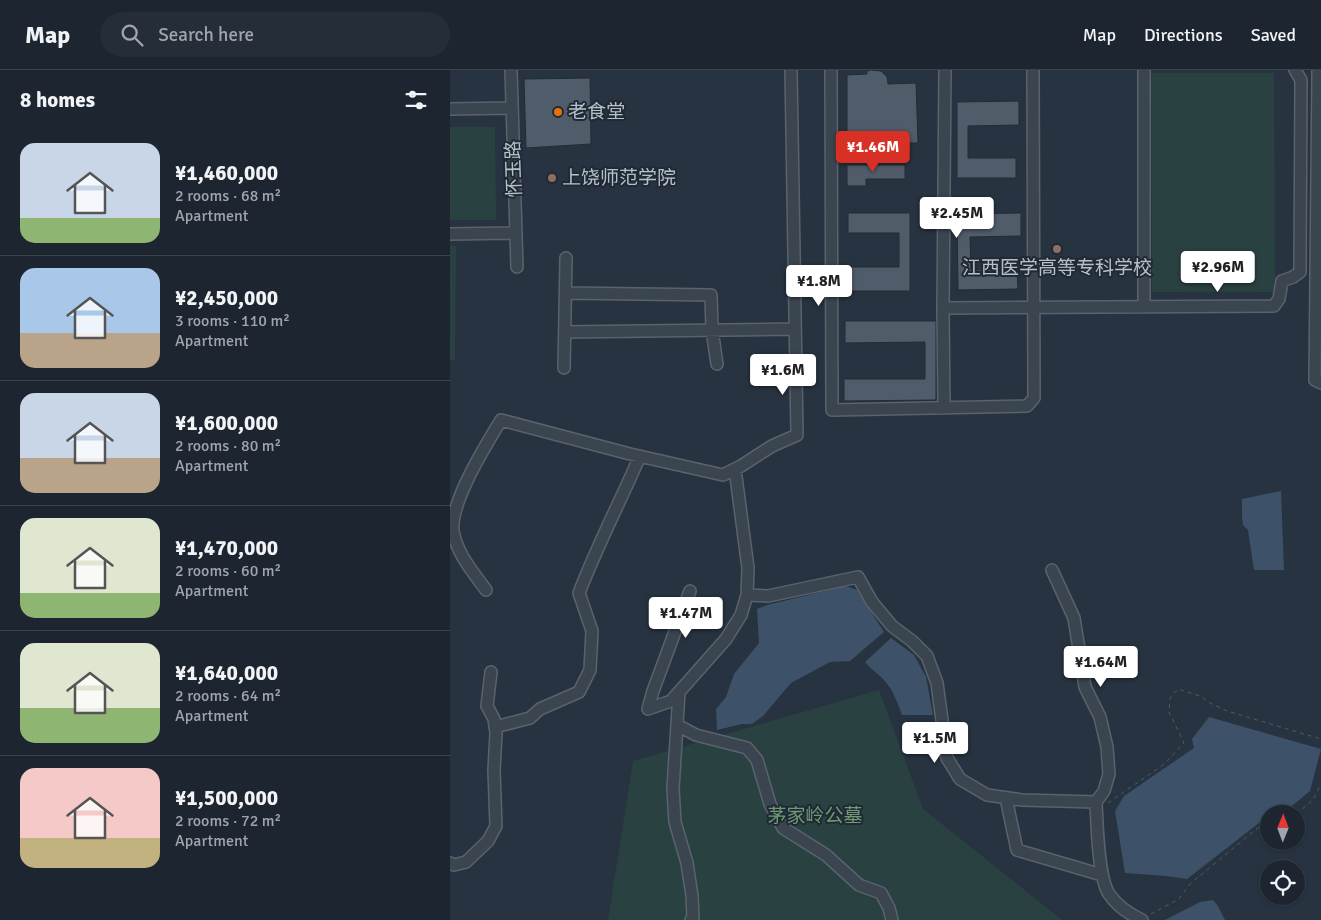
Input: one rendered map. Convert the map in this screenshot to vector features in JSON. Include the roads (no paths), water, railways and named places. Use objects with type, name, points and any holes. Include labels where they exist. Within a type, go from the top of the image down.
[{"type":"street","points":[[486,590],[462,557],[452,529],[454,510],[461,490],[501,420],[640,456],[723,475],[772,446],[797,435],[790,70]]},
{"type":"street","points":[[831,70],[832,410],[1027,406],[1034,398],[1033,70]]},
{"type":"street","points":[[944,408],[945,70]]},
{"type":"street","points":[[1144,70],[1144,307]]},
{"type":"street","points":[[943,308],[1274,306],[1279,299],[1282,281],[1293,278],[1300,272],[1301,80],[1295,70]]},
{"type":"street","points":[[1318,70],[1318,382]]},
{"type":"street","name":"怀玉路","points":[[512,76],[517,267]]},
{"type":"street","points":[[450,109],[512,108]]},
{"type":"street","points":[[450,234],[516,233]]},
{"type":"street","points":[[564,368],[566,258]]},
{"type":"street","points":[[566,293],[711,295],[712,330],[716,364]]},
{"type":"street","points":[[565,332],[795,330]]},
{"type":"street","points":[[495,727],[530,718],[540,709],[579,692],[590,670],[592,631],[579,593],[595,552],[621,501],[640,456]]},
{"type":"street","points":[[690,591],[653,690],[648,709],[670,701],[679,692],[726,638],[741,615],[747,595],[748,568],[735,469]]},
{"type":"street","points":[[1052,570],[1074,618],[1085,687],[1100,717],[1107,747],[1109,774],[1104,792],[1096,805],[1102,875],[1108,893],[1128,914],[1142,920]]},
{"type":"street","points":[[747,595],[768,596],[858,577],[872,602],[892,626],[912,641],[927,656],[937,683],[947,758],[960,779],[987,795],[1022,800],[1096,805]]},
{"type":"street","points":[[450,863],[454,866],[466,862],[488,841],[496,826],[495,727],[494,719],[487,706],[491,672]]},
{"type":"street","points":[[679,692],[673,790],[675,822],[686,863],[692,896],[691,920]]},
{"type":"street","points":[[677,725],[696,735],[747,748],[757,760],[770,804],[783,828],[826,855],[859,885],[881,893],[889,908],[892,920]]},
{"type":"street","points":[[1006,798],[1017,850],[1102,875]]},
{"type":"water","points":[[1281,491],[1284,570],[1254,570],[1248,530],[1243,525],[1242,499]]},
{"type":"water","points":[[846,586],[857,590],[884,632],[850,661],[830,662],[791,683],[763,716],[752,724],[742,724],[717,730],[716,709],[726,697],[734,674],[759,643],[757,609]]},
{"type":"water","points":[[891,638],[914,655],[926,677],[933,715],[902,715],[889,687],[865,662]]},
{"type":"water","points":[[1209,717],[1321,749],[1310,791],[1293,805],[1260,805],[1260,822],[1187,879],[1125,873],[1115,811],[1124,796],[1194,748],[1192,739]]},
{"type":"water","points":[[1213,900],[1225,920],[1165,920],[1200,902]]},
{"type":"place","name":"老食堂","points":[[558,112]]},
{"type":"place","name":"上饶师范学院","points":[[552,178]]},
{"type":"place","name":"江西医学高等专科学校","points":[[1057,249]]},
{"type":"park label","name":"茅家岭公墓","points":[[815,816]]}]
